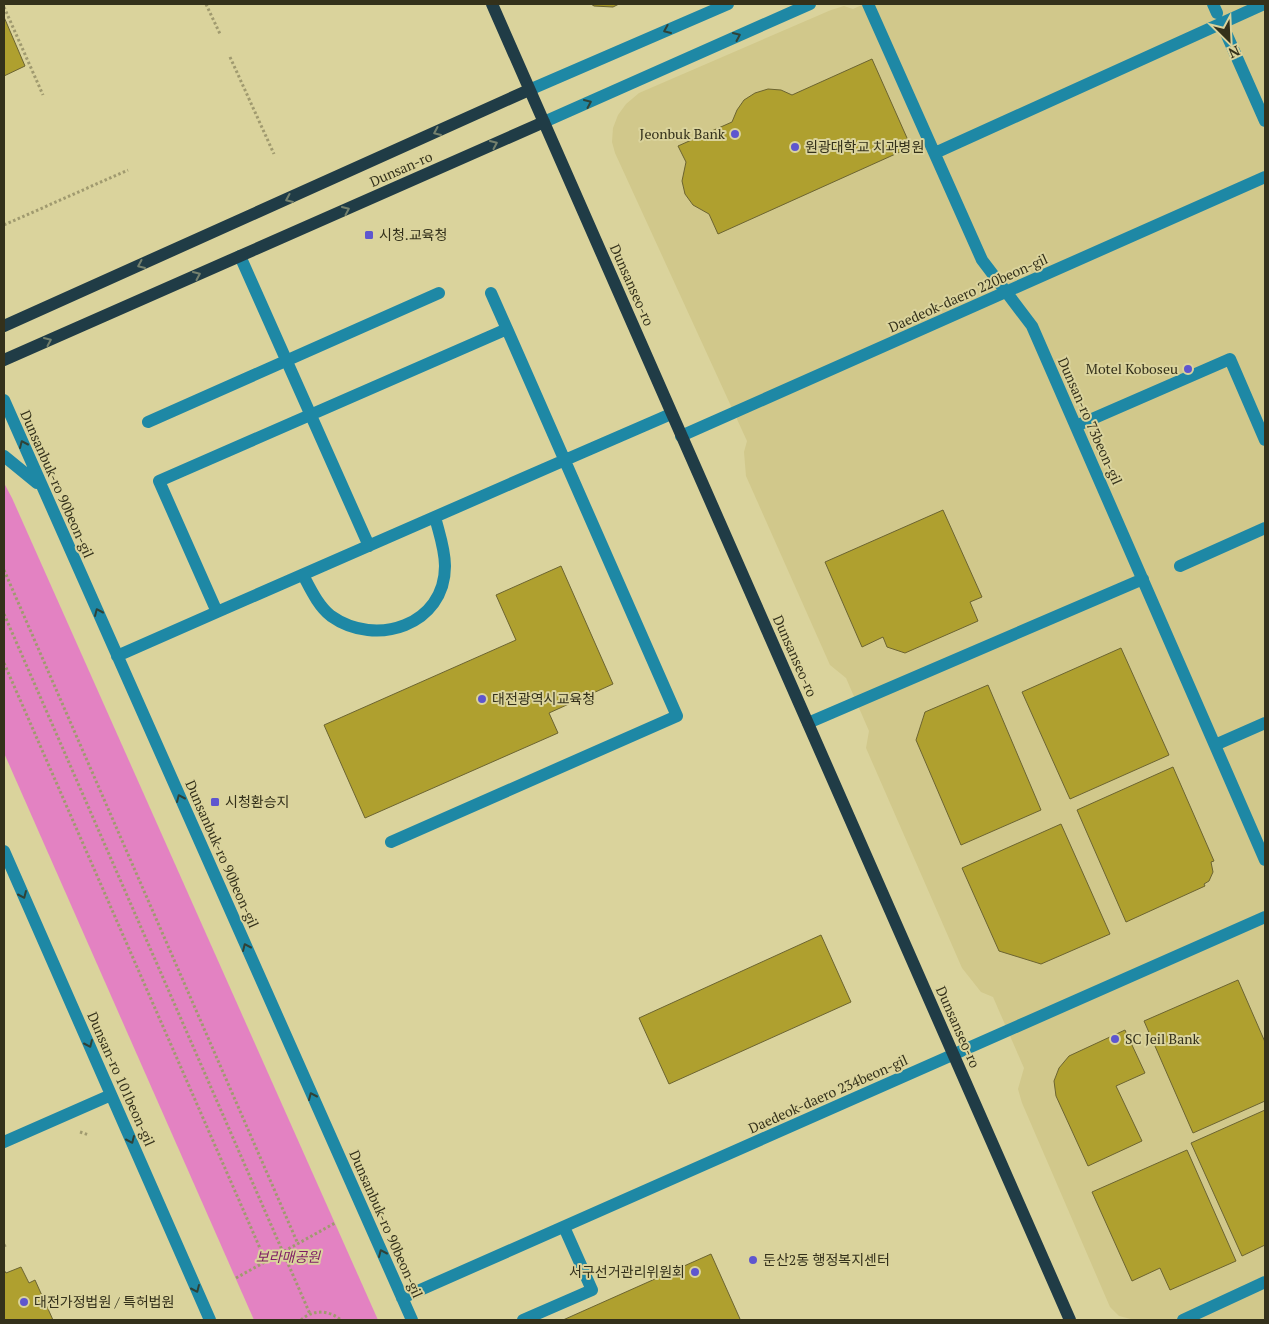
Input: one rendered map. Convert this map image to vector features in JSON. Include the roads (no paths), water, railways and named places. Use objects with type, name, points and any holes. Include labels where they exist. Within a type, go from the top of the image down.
[{"type":"main road","name":"Dunsanseo-ro","points":[[492,4],[1070,1320]]},
{"type":"main road","name":"Dunsan-ro","points":[[4,326],[530,90]]},
{"type":"main road","name":"Dunsan-ro","points":[[4,360],[544,122]]},
{"type":"street","name":"Dunsan-ro","points":[[530,90],[728,4]]},
{"type":"street","name":"Dunsan-ro","points":[[544,122],[810,4]]},
{"type":"street","name":"Dunsan-ro 73beon-gil","points":[[868,4],[982,260],[1032,326],[1265,860]]},
{"type":"street","points":[[934,153],[1264,4]]},
{"type":"street","points":[[1226,33],[1265,121]]},
{"type":"street","name":"Daedeok-daero 220beon-gil","points":[[682,436],[1265,177]]},
{"type":"street","points":[[240,256],[369,546]]},
{"type":"street","points":[[148,422],[439,293]]},
{"type":"street","points":[[391,842],[677,716],[491,293]]},
{"type":"street","points":[[217,612],[160,481],[507,329]]},
{"type":"street","points":[[1076,426],[1230,359],[1265,440]]},
{"type":"street","name":"Dunsanbuk-ro 90beon-gil","points":[[4,400],[412,1320]]},
{"type":"street","points":[[117,656],[672,414]]},
{"type":"street","points":[[4,456],[43,488]]},
{"type":"street","points":[[303,575],[329,615],[349,627],[372,632],[396,630],[415,620],[430,606],[441,588],[445,567],[443,546],[435,517]]},
{"type":"street","points":[[1180,566],[1265,528]]},
{"type":"street","points":[[808,723],[1143,578]]},
{"type":"street","points":[[1215,745],[1265,723]]},
{"type":"street","name":"Dunsan-ro 101beon-gil","points":[[4,851],[210,1320]]},
{"type":"street","name":"Daedeok-daero 234beon-gil","points":[[402,1298],[1265,917]]},
{"type":"street","points":[[4,1142],[111,1095]]},
{"type":"street","points":[[523,1320],[592,1290],[564,1227]]},
{"type":"street","points":[[1183,1320],[1265,1282]]},
{"type":"place","name":"Jeonbuk Bank","points":[[735,134]]},
{"type":"place","name":"원광대학교 치과병원","points":[[795,147]]},
{"type":"place","name":"시청.교육청","points":[[369,235]]},
{"type":"place","name":"Motel Koboseu","points":[[1188,369]]},
{"type":"place","name":"대전광역시교육청","points":[[482,699]]},
{"type":"place","name":"시청환승지","points":[[215,802]]},
{"type":"place","name":"SC Jeil Bank","points":[[1115,1039]]},
{"type":"place","name":"둔산2동 행정복지센터","points":[[753,1260]]},
{"type":"place","name":"서구선거관리위원회","points":[[695,1272]]},
{"type":"place","name":"대전가정법원 / 특허법원","points":[[24,1302]]},
{"type":"park label","name":"보라매공원","points":[[288,1257]]}]
